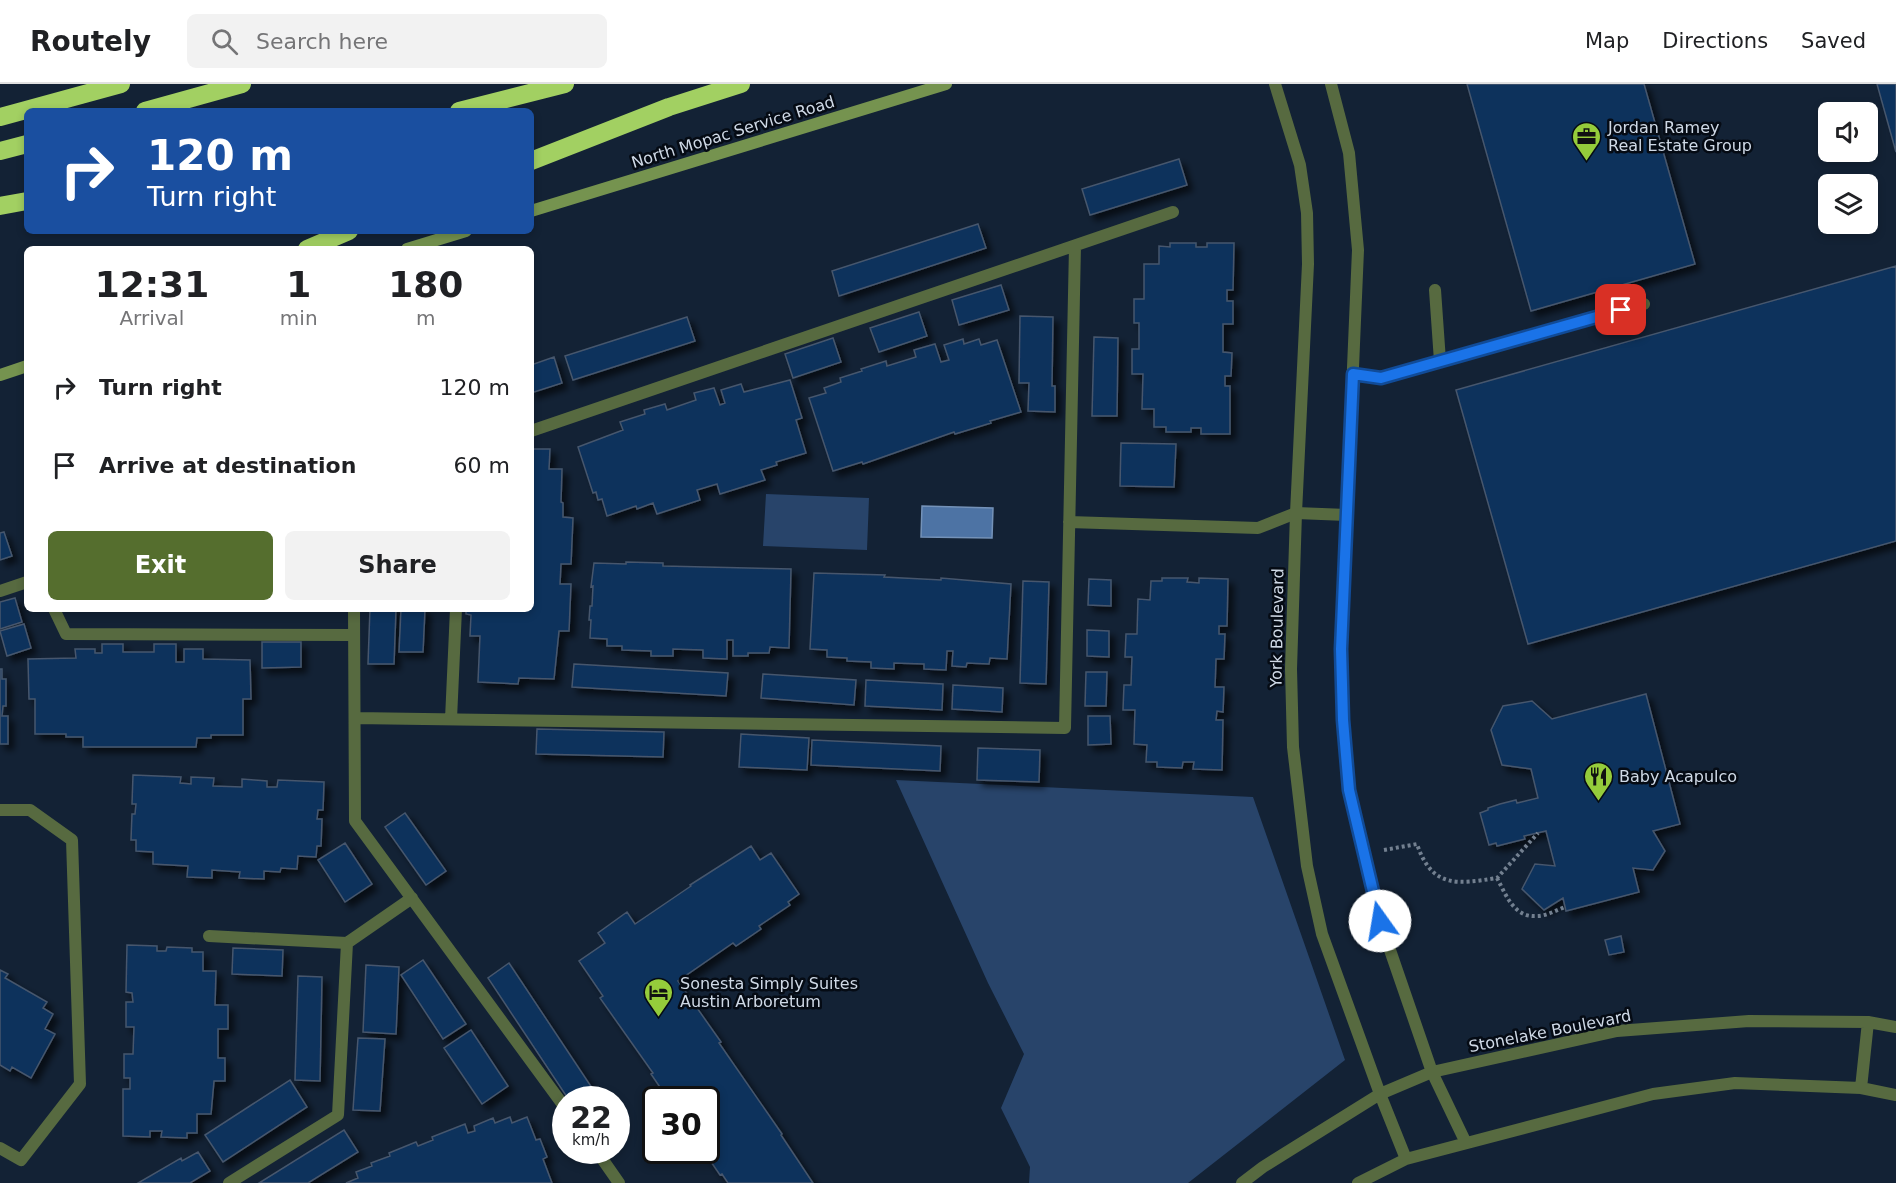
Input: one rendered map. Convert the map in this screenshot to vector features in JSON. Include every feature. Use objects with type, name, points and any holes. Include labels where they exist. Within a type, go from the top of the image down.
[{"type":"highway","points":[[33,108],[121,84]]},
{"type":"highway","points":[[156,108],[242,84]]},
{"type":"highway","points":[[471,108],[565,84]]},
{"type":"highway","points":[[534,160],[669,107],[741,84]]},
{"type":"highway","points":[[0,117],[24,110]]},
{"type":"highway","points":[[0,152],[24,145]]},
{"type":"highway","points":[[0,206],[24,202]]},
{"type":"highway","points":[[314,246],[342,234]]},
{"type":"main road","name":"North Mopac Service Road","points":[[534,210],[946,84]]},
{"type":"main road","points":[[417,246],[456,234]]},
{"type":"main road","points":[[0,375],[24,367]]},
{"type":"street","name":"York Boulevard","points":[[1275,84],[1300,165],[1307,213],[1308,264],[1291,669],[1293,747],[1307,866],[1322,934],[1406,1159]]},
{"type":"street","points":[[1331,84],[1349,153],[1358,250],[1341,649],[1343,720],[1349,790],[1380,921],[1432,1072],[1466,1143]]},
{"type":"street","points":[[534,430],[1173,212]]},
{"type":"street","points":[[355,718],[1065,728],[1075,246]]},
{"type":"street","points":[[1435,290],[1440,361]]},
{"type":"street","points":[[1353,374],[1381,378],[1644,304]]},
{"type":"street","points":[[1069,522],[1258,528],[1296,513],[1347,516]]},
{"type":"street","points":[[0,591],[24,583]]},
{"type":"street","points":[[55,612],[66,634],[354,635]]},
{"type":"street","points":[[354,612],[355,820],[552,1090]]},
{"type":"street","points":[[452,719],[456,612]]},
{"type":"street","points":[[0,810],[30,810],[72,840],[80,1084],[21,1160],[0,1148]]},
{"type":"street","points":[[209,936],[347,943],[412,898]]},
{"type":"street","points":[[229,1183],[338,1115],[347,943]]},
{"type":"street","name":"Stonelake Boulevard","points":[[1242,1183],[1263,1167],[1380,1094],[1432,1072],[1617,1031],[1749,1021],[1868,1022],[1896,1027]]},
{"type":"street","points":[[1861,1088],[1868,1022]]},
{"type":"street","points":[[1358,1183],[1406,1159],[1653,1094],[1735,1083],[1861,1088],[1896,1095]]},
{"type":"street","points":[[606,1164],[619,1183]]},
{"type":"path","points":[[1380,851],[1417,843],[1422,858],[1439,876],[1454,882],[1497,878],[1538,833]]},
{"type":"path","points":[[1497,878],[1510,903],[1521,913],[1537,916],[1565,907]]},
{"type":"shaded area","points":[[766,494],[869,498],[867,550],[763,546]]},
{"type":"shaded area","points":[[922,506],[993,508],[992,538],[921,537]]},
{"type":"shaded area","points":[[896,780],[1253,797],[1345,1060],[1188,1183],[1029,1183],[1030,1167],[1001,1108],[1024,1054],[988,983]]},
{"type":"building","points":[[1467,84],[1644,84],[1695,264],[1531,311]]},
{"type":"building","points":[[1877,84],[1896,84],[1896,152]]},
{"type":"building","points":[[1179,159],[1187,185],[1090,215],[1082,189]]},
{"type":"building","points":[[978,224],[986,248],[839,296],[832,271]]},
{"type":"building","points":[[1170,243],[1196,243],[1196,247],[1207,247],[1207,243],[1234,243],[1233,290],[1227,290],[1227,301],[1233,301],[1233,324],[1223,324],[1223,352],[1232,353],[1231,376],[1225,376],[1225,386],[1230,386],[1230,434],[1201,434],[1201,428],[1191,428],[1191,432],[1166,432],[1166,427],[1154,427],[1154,409],[1142,409],[1143,374],[1132,374],[1132,349],[1139,349],[1139,323],[1134,323],[1134,299],[1144,299],[1144,264],[1159,264],[1159,246],[1170,247]]},
{"type":"building","points":[[1896,266],[1896,541],[1528,644],[1456,390]]},
{"type":"building","points":[[1001,285],[1009,310],[959,325],[952,300]]},
{"type":"building","points":[[919,312],[927,336],[879,352],[870,328]]},
{"type":"building","points":[[1020,316],[1053,317],[1052,386],[1055,386],[1055,412],[1028,411],[1029,383],[1019,383]]},
{"type":"building","points":[[687,317],[695,341],[573,380],[565,356]]},
{"type":"building","points":[[1094,337],[1118,338],[1117,416],[1092,416]]},
{"type":"building","points":[[833,338],[841,362],[793,378],[785,354]]},
{"type":"building","points":[[963,339],[964,344],[979,339],[981,345],[997,340],[1021,412],[955,434],[954,432],[863,464],[862,462],[833,471],[809,398],[826,393],[824,388],[841,382],[840,378],[862,371],[861,369],[886,361],[887,366],[916,357],[914,350],[935,344],[941,362],[949,360],[944,345]]},
{"type":"building","points":[[554,357],[562,383],[534,392],[534,364]]},
{"type":"building","points":[[790,380],[802,418],[796,420],[806,453],[776,462],[777,465],[761,470],[765,480],[720,494],[717,484],[697,490],[700,500],[657,514],[653,503],[607,516],[602,499],[598,500],[596,492],[593,493],[578,447],[623,430],[620,422],[645,414],[644,410],[665,404],[667,410],[696,400],[694,393],[714,388],[720,405],[725,403],[721,390],[741,384],[744,392]]},
{"type":"building","points":[[1121,443],[1176,444],[1174,487],[1120,486]]},
{"type":"building","points":[[534,449],[550,449],[549,469],[562,469],[563,517],[573,518],[571,564],[561,564],[560,584],[571,584],[569,631],[559,631],[554,679],[519,678],[518,684],[478,682],[480,636],[470,636],[471,615],[466,612],[534,612]]},
{"type":"building","points":[[4,532],[12,556],[0,560],[0,533]]},
{"type":"building","points":[[626,562],[663,563],[663,566],[791,569],[789,648],[770,647],[769,653],[733,656],[733,640],[727,640],[727,659],[703,658],[703,650],[673,649],[673,656],[651,656],[651,651],[622,650],[622,646],[607,646],[607,639],[590,638],[591,620],[589,620],[594,563],[626,564]]},
{"type":"building","points":[[814,573],[885,575],[884,577],[941,580],[941,578],[1011,584],[1007,659],[990,658],[989,664],[967,663],[966,667],[952,666],[953,651],[947,651],[946,670],[924,669],[924,664],[894,663],[894,669],[871,668],[871,662],[827,657],[827,650],[810,649]]},
{"type":"building","points":[[1162,578],[1188,578],[1187,582],[1199,583],[1199,578],[1228,579],[1227,626],[1219,626],[1219,634],[1225,634],[1224,659],[1216,659],[1215,687],[1224,687],[1223,712],[1217,711],[1216,720],[1223,720],[1222,770],[1193,769],[1194,762],[1183,762],[1182,768],[1157,767],[1157,762],[1146,762],[1147,745],[1134,744],[1135,710],[1123,710],[1124,685],[1131,685],[1132,657],[1125,657],[1126,634],[1137,634],[1138,599],[1150,600],[1151,581],[1162,581]]},
{"type":"building","points":[[1089,579],[1111,580],[1111,606],[1088,605]]},
{"type":"building","points":[[1023,581],[1049,582],[1046,684],[1020,683]]},
{"type":"building","points":[[15,598],[22,622],[0,629],[0,602]]},
{"type":"building","points":[[370,612],[396,612],[394,664],[368,664]]},
{"type":"building","points":[[401,612],[425,612],[423,652],[399,652]]},
{"type":"building","points":[[24,624],[31,648],[7,656],[0,631]]},
{"type":"building","points":[[1087,630],[1109,631],[1109,657],[1087,656]]},
{"type":"building","points":[[262,642],[301,642],[301,667],[262,668]]},
{"type":"building","points":[[102,644],[123,644],[123,652],[154,652],[154,644],[176,644],[176,662],[184,662],[184,649],[203,649],[203,659],[250,660],[251,699],[243,699],[243,735],[211,735],[211,738],[197,738],[196,747],[83,747],[83,737],[66,737],[66,734],[35,734],[35,699],[29,699],[28,659],[76,658],[75,649],[95,649],[95,653],[102,653]]},
{"type":"building","points":[[574,664],[728,673],[726,696],[572,687]]},
{"type":"building","points":[[0,669],[2,669],[2,679],[6,679],[6,706],[3,706],[2,716],[8,716],[8,744],[0,744]]},
{"type":"building","points":[[1086,672],[1107,672],[1106,706],[1085,706]]},
{"type":"building","points":[[763,674],[856,680],[854,705],[761,698]]},
{"type":"building","points":[[866,680],[943,684],[942,710],[865,706]]},
{"type":"building","points":[[953,685],[1003,688],[1002,712],[952,709]]},
{"type":"building","name":"Baby Acapulco","points":[[1646,694],[1680,824],[1653,831],[1665,851],[1653,870],[1633,868],[1639,892],[1566,911],[1563,898],[1544,910],[1522,889],[1535,864],[1555,866],[1546,831],[1497,846],[1496,843],[1489,845],[1480,813],[1500,804],[1538,798],[1531,769],[1502,765],[1491,730],[1503,706],[1532,701],[1552,719]]},
{"type":"building","points":[[1088,716],[1110,716],[1111,744],[1088,745]]},
{"type":"building","points":[[537,729],[664,732],[663,757],[536,754]]},
{"type":"building","points":[[741,734],[809,738],[807,770],[739,767]]},
{"type":"building","points":[[812,740],[941,746],[940,771],[811,765]]},
{"type":"building","points":[[978,748],[1040,750],[1039,782],[977,780]]},
{"type":"building","points":[[133,775],[181,777],[180,783],[191,784],[191,777],[214,778],[213,786],[242,787],[242,779],[267,781],[267,787],[277,787],[278,780],[324,782],[323,810],[318,810],[317,819],[322,819],[321,846],[317,846],[316,857],[298,856],[297,869],[281,868],[280,872],[264,871],[264,879],[239,878],[240,872],[212,870],[212,878],[187,877],[188,866],[153,864],[153,852],[136,851],[136,840],[131,840],[132,814],[135,814],[136,804],[132,804]]},
{"type":"building","points":[[405,813],[446,871],[426,885],[385,827]]},
{"type":"building","points":[[345,843],[372,884],[345,902],[318,860]]},
{"type":"building","name":"Sonesta Simply Suites Austin Arboretum","points":[[751,846],[760,860],[771,853],[799,894],[788,902],[790,905],[759,926],[761,929],[736,946],[733,943],[678,981],[721,1042],[719,1043],[813,1183],[728,1183],[713,1164],[720,1164],[720,1086],[659,1086],[651,1074],[653,1073],[600,998],[603,996],[579,961],[605,943],[598,933],[627,912],[635,924]]},
{"type":"building","points":[[1621,936],[1624,952],[1609,955],[1605,940]]},
{"type":"building","points":[[127,945],[157,946],[157,951],[166,951],[167,947],[192,948],[192,952],[203,952],[203,971],[216,971],[215,1005],[228,1005],[228,1029],[218,1029],[218,1058],[225,1058],[225,1081],[214,1081],[211,1114],[197,1114],[197,1133],[187,1133],[187,1138],[161,1137],[162,1131],[150,1131],[150,1137],[123,1136],[123,1089],[130,1089],[130,1078],[124,1078],[124,1054],[133,1054],[134,1027],[126,1027],[126,1002],[133,1002],[132,993],[126,992]]},
{"type":"building","points":[[233,948],[283,950],[282,976],[232,974]]},
{"type":"building","points":[[423,960],[466,1024],[443,1039],[401,975]]},
{"type":"building","points":[[509,963],[591,1086],[560,1086],[488,978]]},
{"type":"building","points":[[366,965],[399,967],[396,1034],[363,1032]]},
{"type":"building","points":[[0,970],[8,974],[5,978],[47,1002],[43,1008],[53,1014],[45,1029],[55,1034],[31,1078],[12,1067],[10,1071],[0,1065]]},
{"type":"building","points":[[298,976],[322,977],[320,1081],[295,1080]]},
{"type":"building","points":[[471,1030],[508,1086],[482,1104],[444,1048]]},
{"type":"building","points":[[358,1038],[385,1039],[380,1111],[353,1110]]},
{"type":"building","points":[[290,1080],[307,1107],[223,1162],[205,1135]]},
{"type":"building","points":[[510,1117],[512,1123],[527,1117],[536,1140],[540,1139],[547,1157],[543,1159],[552,1183],[346,1183],[358,1178],[356,1172],[372,1166],[371,1163],[416,1142],[418,1146],[433,1140],[432,1137],[465,1124],[468,1133],[475,1131],[474,1126],[493,1118],[495,1123]]},
{"type":"building","points":[[344,1130],[358,1152],[308,1183],[259,1183]]},
{"type":"building","points":[[198,1152],[210,1171],[190,1183],[138,1183],[181,1158],[182,1161]]},
{"type":"place","name":"Jordan Ramey Real Estate Group","points":[[1587,162]]},
{"type":"place","name":"Baby Acapulco","points":[[1598,802]]},
{"type":"place","name":"Sonesta Simply Suites Austin Arboretum","points":[[659,1018]]},
{"type":"route","points":[[1380,921],[1349,790],[1343,720],[1341,649],[1353,374],[1381,378],[1621,310]]}]
